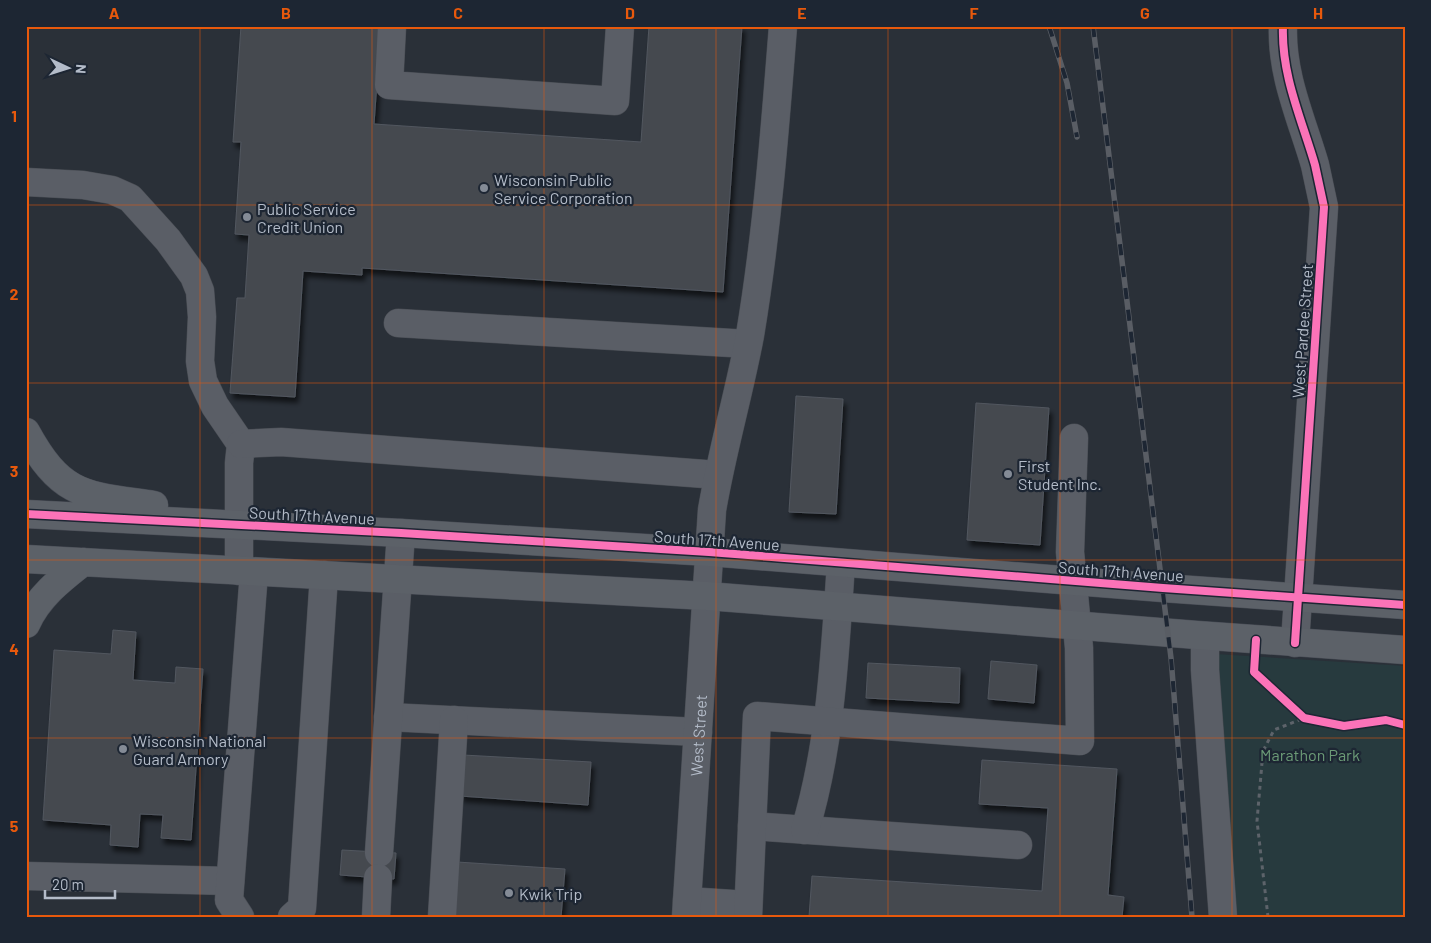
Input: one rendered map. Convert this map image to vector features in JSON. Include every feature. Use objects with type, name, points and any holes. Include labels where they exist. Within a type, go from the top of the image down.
[{"type":"main road","points":[[26,432],[37,452],[54,473],[79,491],[98,496],[194,510],[234,525]]},
{"type":"main road","name":"South 17th Avenue","points":[[26,514],[401,533],[709,552],[1072,582],[1405,605]]},
{"type":"main road","points":[[26,560],[707,596],[1405,650]]},
{"type":"main road","points":[[26,624],[41,599],[59,581],[83,562]]},
{"type":"street","points":[[392,26],[389,85],[615,101],[620,26]]},
{"type":"street","name":"West Street","points":[[686,909],[712,510],[718,475],[748,344],[771,172],[783,26]]},
{"type":"street","name":"West Pardee Street","points":[[1283,26],[1282,46],[1296,109],[1314,165],[1324,207],[1295,642]]},
{"type":"street","points":[[26,182],[83,185],[112,190],[130,198],[168,240],[194,276],[200,291],[202,317],[200,361],[203,381],[215,406],[241,444],[234,525],[246,571],[229,900],[240,917]]},
{"type":"street","points":[[398,323],[748,344]]},
{"type":"street","points":[[686,909],[748,911],[757,716],[1080,741],[1079,648],[1070,543],[1074,438]]},
{"type":"street","points":[[241,444],[281,442],[718,475]]},
{"type":"street","points":[[376,917],[401,533]]},
{"type":"street","points":[[806,830],[816,792],[827,721],[841,563]]},
{"type":"street","points":[[292,917],[302,908],[324,576]]},
{"type":"street","points":[[1205,636],[1205,661],[1223,917]]},
{"type":"street","points":[[388,717],[698,732]]},
{"type":"street","points":[[442,917],[454,720]]},
{"type":"street","points":[[752,826],[1018,844]]},
{"type":"street","points":[[26,876],[230,881]]},
{"type":"path","points":[[1296,711],[1308,719]]},
{"type":"path","points":[[1268,917],[1257,821],[1264,751],[1274,730],[1308,719]]},
{"type":"green space","name":"Marathon Park","points":[[1200,653],[1405,666],[1405,917],[1238,917]]},
{"type":"building","name":"Wisconsin Public Service Corporation","points":[[241,26],[381,26],[374,124],[641,142],[649,26],[742,26],[723,292],[362,268],[362,275],[303,271],[295,397],[230,393],[237,298],[245,298],[249,235],[235,234],[241,142],[233,142]]},
{"type":"building","points":[[796,396],[843,399],[836,514],[789,512]]},
{"type":"building","name":"First Student Inc.","points":[[976,403],[1049,408],[1040,545],[967,540]]},
{"type":"building","name":"Wisconsin National Guard Armory","points":[[113,630],[136,632],[133,680],[175,683],[176,667],[203,669],[191,840],[161,838],[163,815],[140,814],[138,847],[110,845],[111,825],[43,820],[54,650],[111,654]]},
{"type":"building","points":[[991,661],[1037,665],[1034,703],[988,699]]},
{"type":"building","points":[[868,663],[960,668],[959,703],[866,698]]},
{"type":"building","points":[[463,755],[591,762],[588,805],[460,796]]},
{"type":"building","points":[[982,760],[1117,769],[1108,895],[1124,897],[1122,917],[809,917],[812,876],[1042,891],[1048,808],[979,804]]},
{"type":"building","points":[[342,850],[396,853],[394,879],[340,875]]},
{"type":"building","name":"Kwik Trip","points":[[457,862],[565,869],[561,917],[454,917]]},
{"type":"railway","points":[[1049,26],[1067,83],[1077,137]]},
{"type":"railway","points":[[1093,26],[1171,658],[1192,917]]},
{"type":"cycle path","points":[[1283,26],[1283,44],[1289,80],[1315,165],[1324,207],[1295,643]]},
{"type":"cycle path","points":[[26,514],[401,533],[709,552],[1405,605]]},
{"type":"cycle path","points":[[1256,640],[1254,672],[1304,718],[1344,726],[1386,720],[1405,725]]},
{"type":"place","name":"Wisconsin Public Service Corporation","points":[[484,188]]},
{"type":"place","name":"Public Service Credit Union","points":[[247,217]]},
{"type":"place","name":"First Student Inc.","points":[[1008,474]]},
{"type":"place","name":"Wisconsin National Guard Armory","points":[[123,749]]},
{"type":"place","name":"Kwik Trip","points":[[509,893]]}]
